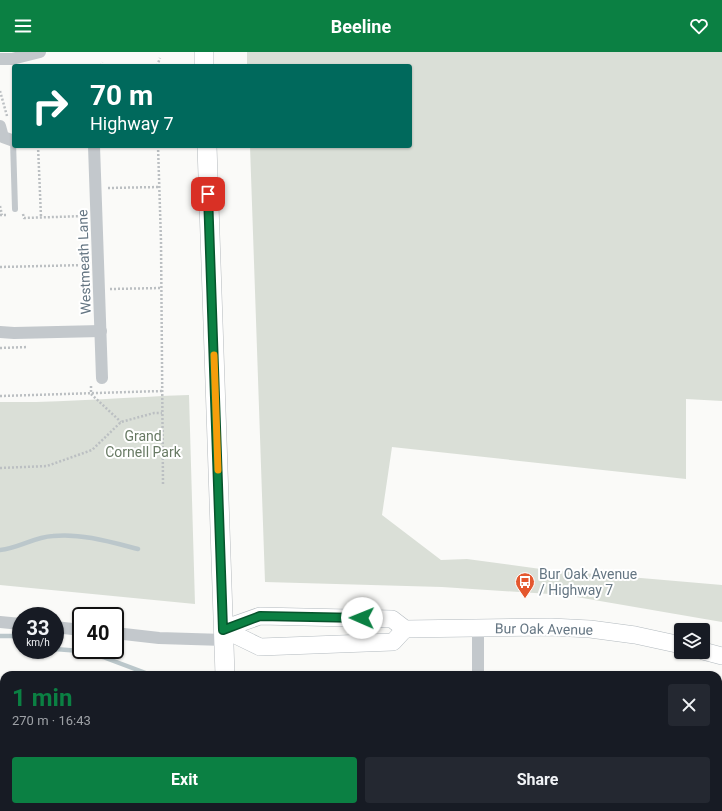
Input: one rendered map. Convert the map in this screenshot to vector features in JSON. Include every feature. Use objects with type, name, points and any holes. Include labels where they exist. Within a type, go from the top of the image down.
[{"type":"main road","points":[[204,52],[204,64]]},
{"type":"main road","points":[[207,148],[224,671]]},
{"type":"street","points":[[0,59],[12,59],[40,52]]},
{"type":"street","points":[[4,124],[3,137],[12,140]]},
{"type":"street","name":"Westmeath Lane","points":[[94,148],[101,331],[97,379]]},
{"type":"street","points":[[0,332],[14,334],[101,331]]},
{"type":"street","points":[[124,634],[160,638],[223,635],[260,647],[393,642],[405,629],[392,619],[260,616],[223,635]]},
{"type":"street","points":[[0,622],[12,623]]},
{"type":"street","name":"Bur Oak Avenue","points":[[405,629],[551,627],[590,629],[635,635],[674,643]]},
{"type":"street","points":[[478,628],[478,671]]},
{"type":"street","points":[[710,653],[722,656]]},
{"type":"lane","points":[[14,148],[16,212]]},
{"type":"path","points":[[158,64],[160,58]]},
{"type":"path","points":[[0,91],[4,124]]},
{"type":"path","points":[[38,148],[41,217]]},
{"type":"path","points":[[158,148],[162,288],[163,485]]},
{"type":"path","points":[[104,188],[159,187]]},
{"type":"path","points":[[0,206],[1,215],[9,214]]},
{"type":"path","points":[[16,212],[24,214],[24,218],[89,216]]},
{"type":"path","points":[[0,267],[90,265]]},
{"type":"path","points":[[107,290],[162,288]]},
{"type":"path","points":[[0,348],[30,347]]},
{"type":"path","points":[[91,394],[97,379]]},
{"type":"path","points":[[0,396],[162,391]]},
{"type":"path","points":[[91,394],[122,422]]},
{"type":"path","points":[[0,468],[47,466],[92,450],[122,422],[154,413],[162,413]]},
{"type":"green space","points":[[247,52],[722,52],[722,401],[686,399],[686,479],[392,447],[382,515],[441,560],[467,559],[548,570],[722,585],[722,622],[565,595],[442,587],[265,582],[250,148],[412,148],[412,64],[247,64]]},
{"type":"green space","name":"Grand Cornell Park","points":[[189,395],[195,604],[0,585],[0,402],[71,401]]},
{"type":"waterway","points":[[0,550],[14,547],[39,538],[64,535],[96,539],[138,549]]},
{"type":"waterway","points":[[0,636],[12,636]]},
{"type":"waterway","points":[[64,650],[80,651],[103,657],[140,671]]},
{"type":"slow traffic","points":[[214,355],[218,470]]},
{"type":"place","name":"Bur Oak Avenue / Highway 7","points":[[525,599]]},
{"type":"route","points":[[208,194],[223,630],[260,616],[362,618]]}]
